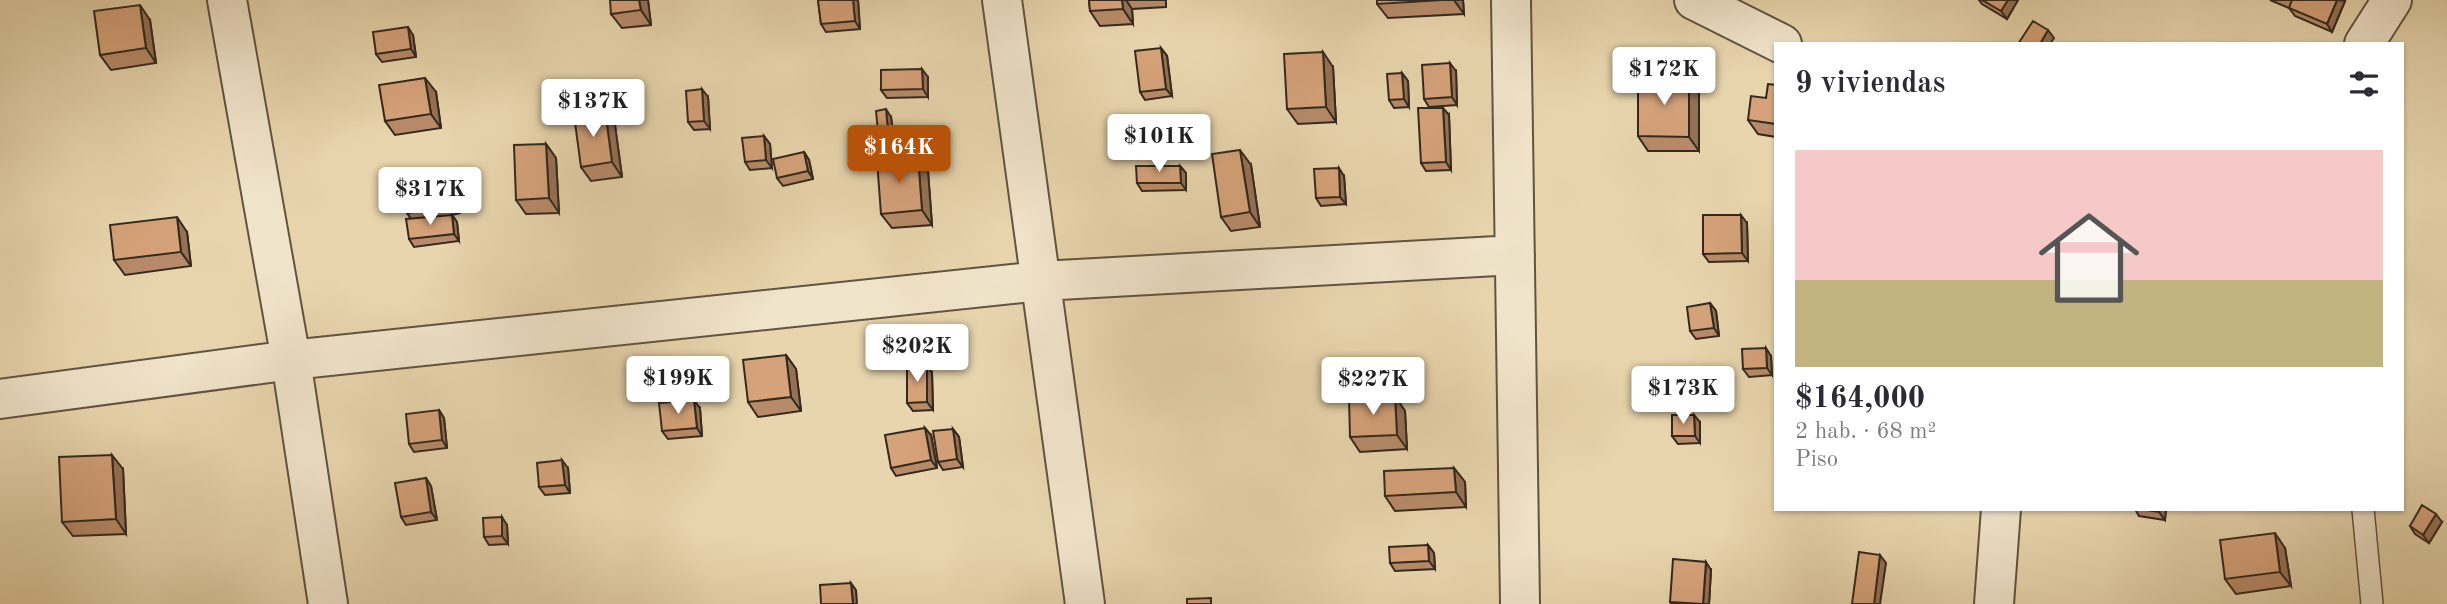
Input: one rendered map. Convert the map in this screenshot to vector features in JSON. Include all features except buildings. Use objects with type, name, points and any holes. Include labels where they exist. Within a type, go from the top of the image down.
[{"type":"street","points":[[228,0],[291,360],[328,604]]},
{"type":"street","points":[[1002,0],[1086,604]]},
{"type":"street","points":[[1511,0],[1520,604]]},
{"type":"street","points":[[1694,0],[1778,42]]},
{"type":"street","points":[[2365,42],[2392,0]]},
{"type":"street","points":[[0,399],[291,360],[1041,281],[1515,255]]},
{"type":"street","points":[[1994,604],[2001,511]]},
{"type":"lane","points":[[2363,511],[2372,604]]}]
